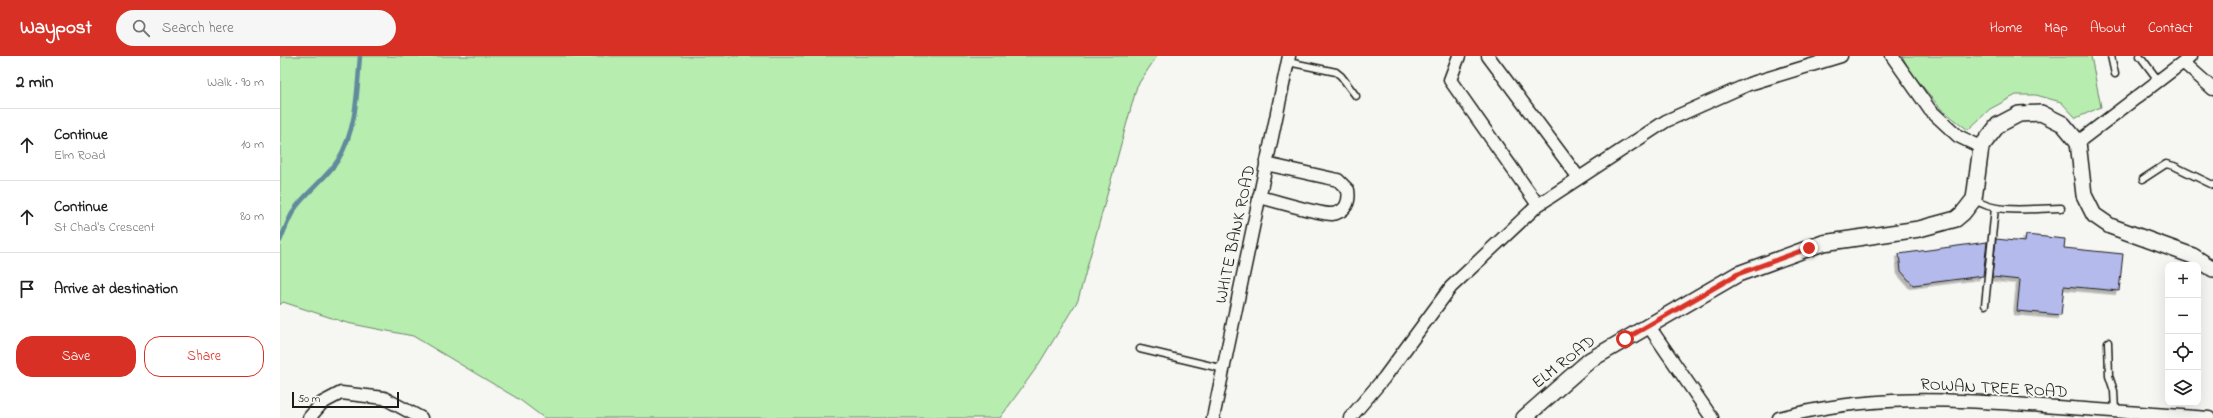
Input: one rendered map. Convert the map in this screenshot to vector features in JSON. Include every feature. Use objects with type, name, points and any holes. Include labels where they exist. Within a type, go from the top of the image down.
[{"type":"street","points":[[1459,56],[1450,80],[1538,205]]},
{"type":"street","points":[[1488,56],[1579,178]]},
{"type":"street","points":[[1350,418],[1384,378],[1450,287],[1538,205],[1666,121],[1749,84],[1841,56]]},
{"type":"street","points":[[1892,56],[1930,110],[1958,136],[1981,147]]},
{"type":"street","name":"WHITE BANK ROAD","points":[[1213,418],[1288,59]]},
{"type":"street","points":[[2078,142],[2187,59],[2213,89]]},
{"type":"street","points":[[1974,199],[1981,147],[1998,125],[2019,114],[2041,112],[2062,124],[2078,142],[2084,195],[2088,206],[2099,220],[2110,226],[2193,256],[2213,269]]},
{"type":"street","points":[[1259,197],[1331,214],[1346,207],[1350,200],[1348,190],[1338,180],[1266,164]]},
{"type":"street","name":"ELM ROAD","points":[[1524,418],[1590,360],[1738,274],[1823,243],[1919,229],[1956,219],[1974,199]]},
{"type":"street","points":[[1648,325],[1712,418]]},
{"type":"street","points":[[309,418],[322,403],[341,393],[384,398],[421,418]]},
{"type":"street","name":"ROWAN TREE ROAD","points":[[1778,418],[1811,409],[1873,402],[1935,399],[2209,418]]},
{"type":"lane","points":[[2112,56],[2115,74]]},
{"type":"lane","points":[[2140,56],[2147,68],[2158,80]]},
{"type":"lane","points":[[1288,59],[1336,72],[1342,76],[1356,96]]},
{"type":"lane","points":[[2143,179],[2166,164],[2174,166],[2213,185]]},
{"type":"lane","points":[[1974,199],[1980,204],[1995,208],[2061,208]]},
{"type":"lane","points":[[1986,304],[1995,208]]},
{"type":"lane","points":[[2108,342],[2109,371],[2114,392],[2115,411]]},
{"type":"lane","points":[[1140,348],[1224,369]]},
{"type":"green space","points":[[280,56],[1157,56],[1137,86],[1078,300],[1037,367],[1000,418],[544,418],[520,400],[413,336],[347,323],[283,302],[280,305]]},
{"type":"green space","points":[[1902,56],[2091,56],[2101,107],[2076,118],[2061,102],[2036,95],[2016,95],[1990,109],[1968,130],[1941,109],[1910,71]]},
{"type":"building","points":[[2026,235],[2065,239],[2064,248],[2123,254],[2119,291],[2064,286],[2061,315],[2017,311],[2020,280],[1992,277],[1996,239],[2025,242]]},
{"type":"building","points":[[1987,242],[1983,276],[1913,285],[1901,271],[1899,254]]},
{"type":"waterway","points":[[280,241],[298,204],[333,167],[344,148],[353,123],[360,56]]},
{"type":"route","points":[[1625,339],[1738,274],[1809,248]]}]
